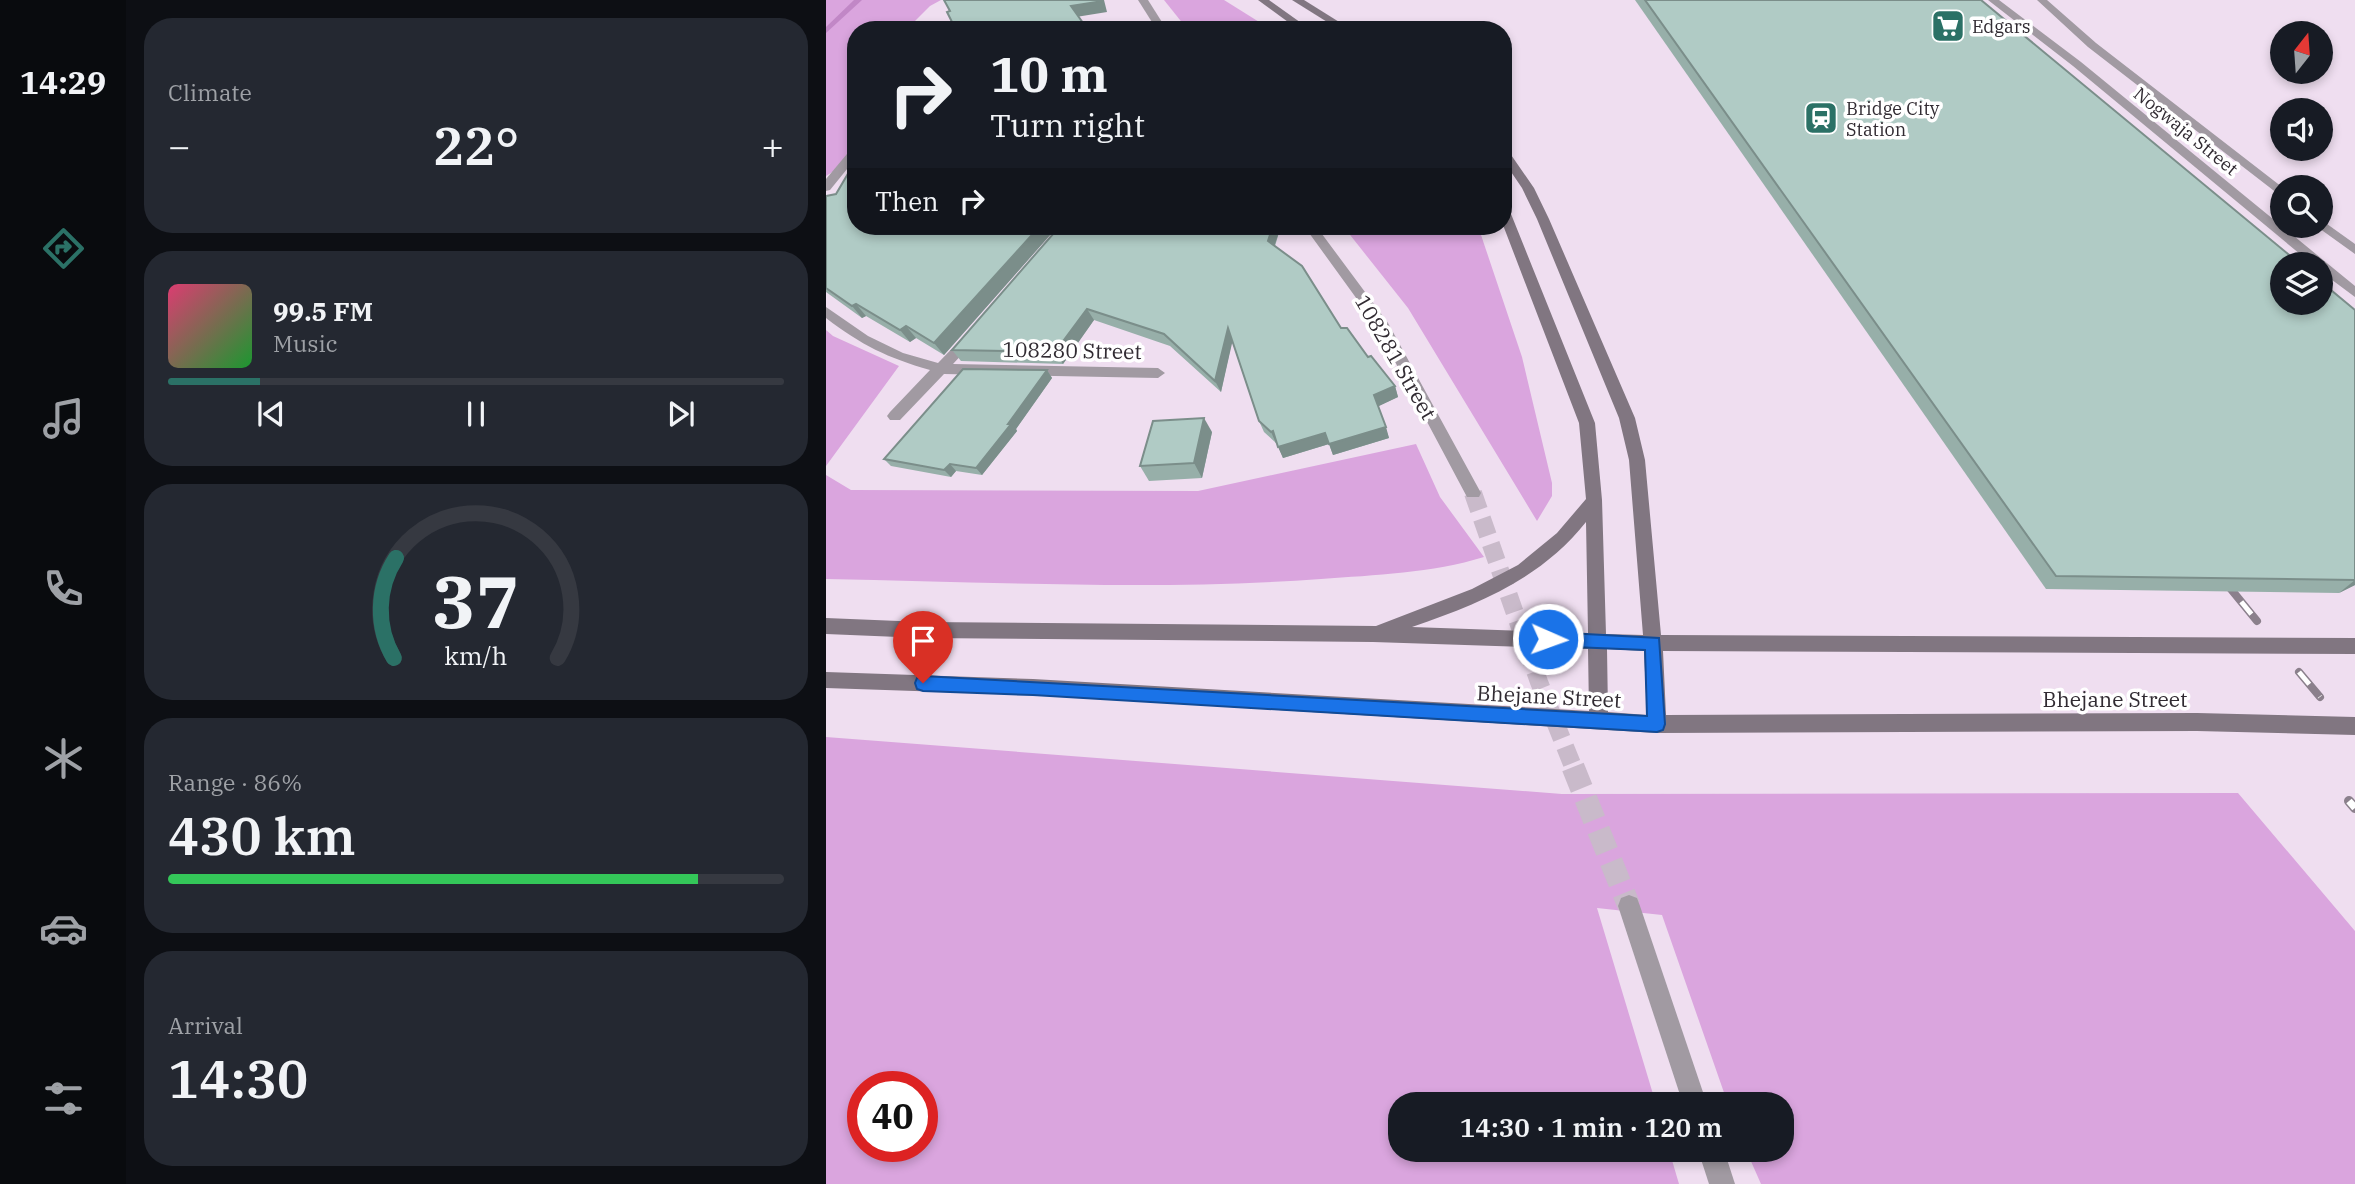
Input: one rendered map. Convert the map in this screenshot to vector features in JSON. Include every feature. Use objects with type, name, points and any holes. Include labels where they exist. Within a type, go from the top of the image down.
[{"type":"street","points":[[1143,0],[1156,21]]},
{"type":"street","points":[[1264,0],[1293,21]]},
{"type":"street","points":[[1297,0],[1332,21]]},
{"type":"street","name":"Nogwaja Street","points":[[1993,0],[2077,64],[2355,293]]},
{"type":"street","name":"Nogwaja Street","points":[[2042,0],[2092,45],[2270,184]]},
{"type":"street","points":[[826,187],[847,161]]},
{"type":"street","points":[[1512,164],[1544,219],[1627,418],[1637,460],[1653,643],[1657,724]]},
{"type":"street","points":[[1512,232],[1587,423],[1594,500],[1599,722]]},
{"type":"street","points":[[2333,233],[2355,250]]},
{"type":"street","name":"108281 Street","points":[[1317,235],[1381,323],[1474,493]]},
{"type":"street","points":[[826,311],[863,338],[886,350],[943,369]]},
{"type":"street","name":"108280 Street","points":[[895,416],[943,369],[977,329]]},
{"type":"street","name":"108280 Street","points":[[943,369],[1158,373]]},
{"type":"street","points":[[1373,634],[1490,588],[1538,560],[1563,538],[1594,500]]},
{"type":"street","points":[[826,626],[923,630],[1373,634],[1653,643],[2355,646]]},
{"type":"street","name":"Bhejane Street","points":[[826,680],[1046,688],[1657,724],[2197,722],[2355,726]]},
{"type":"street","points":[[1629,906],[1691,1092]]},
{"type":"street","points":[[1714,1162],[1722,1184]]},
{"type":"shaded area","points":[[826,0],[941,0],[930,6],[915,21],[847,21],[847,163],[826,176]]},
{"type":"shaded area","points":[[1164,0],[1224,0],[1258,21],[1181,21]]},
{"type":"shaded area","points":[[1350,235],[1481,235],[1522,357],[1552,483],[1552,496],[1537,521],[1408,308]]},
{"type":"shaded area","points":[[826,330],[833,336],[899,366],[826,466]]},
{"type":"shaded area","points":[[1416,444],[1440,497],[1484,557],[1444,567],[1403,572],[1259,583],[1074,585],[826,579],[826,475],[851,490],[1198,491]]},
{"type":"shaded area","points":[[826,737],[1562,794],[2238,793],[2355,931],[2355,1184],[1761,1184],[1751,1162],[1794,1162],[1794,1092],[1724,1092],[1662,915],[1597,908],[1652,1092],[1388,1092],[1388,1162],[1673,1162],[1679,1184],[826,1184]]},
{"type":"building","points":[[944,0],[1103,0],[1071,6],[1082,21],[952,21],[947,12],[950,11]]},
{"type":"building","points":[[1645,0],[1981,0],[2286,252],[2270,252],[2270,315],[2333,315],[2333,292],[2355,310],[2355,580],[2056,576]]},
{"type":"building","points":[[847,175],[847,235],[1032,235],[934,343],[906,326],[900,330],[856,304],[852,306],[826,288],[826,196],[836,194]]},
{"type":"building","points":[[1052,235],[1270,235],[1268,241],[1302,266],[1341,328],[1347,328],[1368,357],[1371,356],[1395,386],[1374,395],[1386,427],[1329,444],[1325,433],[1278,447],[1273,431],[1259,421],[1228,328],[1215,381],[1164,334],[1087,309],[1055,352],[952,350]]},
{"type":"building","points":[[963,369],[1047,370],[1008,424],[1011,424],[976,468],[950,464],[944,470],[884,459]]},
{"type":"building","points":[[1204,418],[1194,463],[1140,466],[1153,421]]},
{"type":"waterway","points":[[826,31],[858,0]]},
{"type":"tunnel","points":[[1473,493],[1539,682],[1574,769]]},
{"type":"tunnel","points":[[1573,767],[1629,906]]},
{"type":"railway","points":[[2221,577],[2257,621]]},
{"type":"railway","points":[[2299,672],[2320,697]]},
{"type":"railway","points":[[2349,801],[2355,808]]},
{"type":"place","name":"Edgars","points":[[1948,26]]},
{"type":"place","name":"Bridge City Station","points":[[1821,118]]},
{"type":"route","points":[[923,683],[1033,687],[1657,724],[1653,643],[1548,639]]}]
